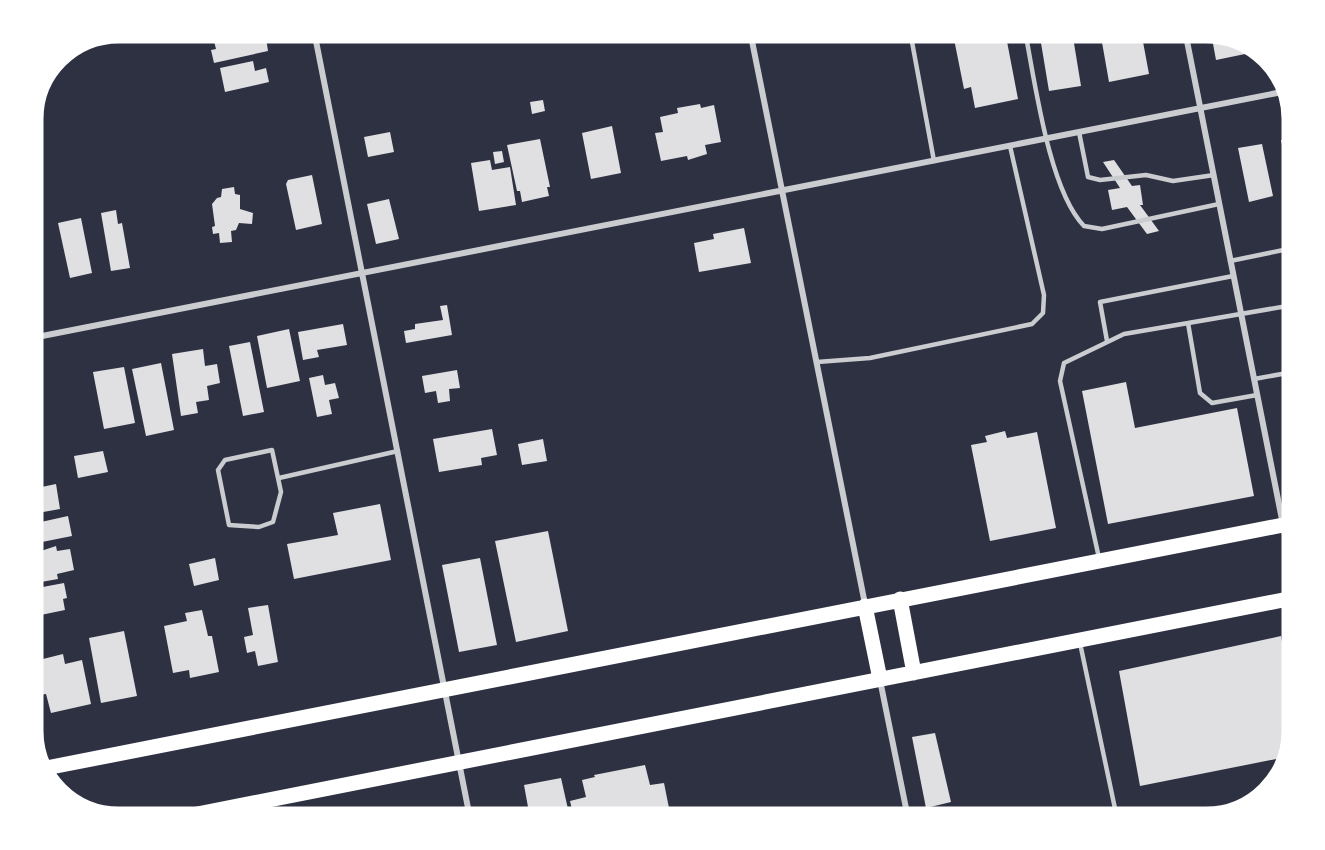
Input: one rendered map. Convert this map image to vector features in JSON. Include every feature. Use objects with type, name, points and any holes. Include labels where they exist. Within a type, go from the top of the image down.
[{"type":"main road","points":[[51,767],[1283,525]]},
{"type":"main road","points":[[900,599],[914,673]]},
{"type":"main road","points":[[232,808],[1283,600]]},
{"type":"main road","points":[[865,606],[880,680]]},
{"type":"street","points":[[316,42],[468,808]]},
{"type":"street","points":[[752,42],[865,606]]},
{"type":"street","points":[[1187,42],[1257,394],[1283,503]]},
{"type":"street","points":[[42,336],[1278,93]]},
{"type":"street","points":[[880,680],[906,808]]},
{"type":"lane","points":[[912,42],[934,160]]},
{"type":"lane","points":[[1027,42],[1048,138],[1066,202],[1084,226],[1102,229],[1220,204]]},
{"type":"lane","points":[[1079,132],[1088,177],[1100,180],[1146,175],[1173,181],[1214,175]]},
{"type":"lane","points":[[817,362],[870,358],[1032,324],[1043,313],[1044,295],[1010,146]]},
{"type":"lane","points":[[1230,261],[1283,250]]},
{"type":"lane","points":[[1107,341],[1100,302],[1233,276]]},
{"type":"lane","points":[[1099,560],[1060,381],[1064,363],[1124,334],[1283,307]]},
{"type":"lane","points":[[1188,323],[1200,393],[1212,403],[1257,394]]},
{"type":"lane","points":[[1254,379],[1283,374]]},
{"type":"lane","points":[[272,450],[279,478],[281,492],[273,522],[259,527],[229,525],[218,470],[225,460],[272,450]]},
{"type":"lane","points":[[279,478],[398,451]]},
{"type":"lane","points":[[1079,640],[1115,808]]},
{"type":"building","points":[[214,42],[267,42],[268,51],[214,63],[211,50],[216,49]]},
{"type":"building","points":[[955,42],[1007,42],[1018,99],[975,108],[971,87],[964,89]]},
{"type":"building","points":[[1041,42],[1074,42],[1081,86],[1049,91]]},
{"type":"building","points":[[1102,42],[1143,42],[1149,74],[1109,82]]},
{"type":"building","points":[[1213,43],[1236,48],[1247,54],[1216,60]]},
{"type":"building","points":[[253,61],[255,71],[266,68],[269,82],[225,92],[220,68]]},
{"type":"building","points":[[543,100],[545,111],[532,114],[530,102]]},
{"type":"building","points":[[700,104],[701,108],[714,105],[721,142],[705,145],[707,154],[688,160],[687,156],[661,161],[655,133],[663,132],[660,117],[678,113],[677,108]]},
{"type":"building","points":[[612,126],[621,173],[591,179],[582,133]]},
{"type":"building","points":[[390,132],[394,152],[368,157],[364,137]]},
{"type":"building","points":[[540,139],[550,187],[547,187],[549,196],[522,202],[520,191],[517,191],[507,145]]},
{"type":"building","points":[[1262,144],[1273,196],[1249,202],[1238,148]]},
{"type":"building","points":[[502,151],[504,162],[495,164],[493,152]]},
{"type":"building","points":[[490,160],[492,170],[510,167],[516,205],[479,211],[471,163]]},
{"type":"building","points":[[1114,160],[1132,186],[1140,185],[1143,205],[1140,205],[1159,231],[1147,234],[1127,207],[1112,210],[1108,190],[1120,188],[1103,162]]},
{"type":"building","points":[[312,175],[322,224],[296,230],[286,184],[288,180]]},
{"type":"building","points":[[234,187],[235,194],[240,195],[240,209],[253,213],[252,224],[239,223],[236,230],[231,231],[232,242],[220,243],[219,233],[213,234],[212,227],[215,226],[212,204],[221,197],[222,189]]},
{"type":"building","points":[[389,199],[399,239],[376,244],[367,204]]},
{"type":"building","points":[[116,210],[118,224],[122,223],[130,268],[111,271],[101,213]]},
{"type":"building","points":[[81,218],[92,273],[70,278],[58,223]]},
{"type":"building","points":[[744,228],[751,263],[699,272],[694,243],[714,239],[713,234]]},
{"type":"building","points":[[447,305],[452,335],[406,343],[404,331],[415,329],[415,324],[443,320],[440,306]]},
{"type":"building","points":[[343,324],[347,345],[317,350],[319,357],[303,360],[298,332]]},
{"type":"building","points":[[289,329],[300,381],[267,388],[257,336]]},
{"type":"building","points":[[250,342],[264,412],[243,416],[229,346]]},
{"type":"building","points":[[203,349],[205,366],[217,364],[220,383],[207,386],[209,400],[196,402],[198,413],[181,416],[172,354]]},
{"type":"building","points":[[161,363],[174,430],[146,436],[132,369]]},
{"type":"building","points":[[124,367],[135,423],[104,429],[93,372]]},
{"type":"building","points":[[457,370],[460,388],[449,389],[450,401],[438,403],[436,391],[425,393],[422,376]]},
{"type":"building","points":[[323,375],[325,385],[335,383],[339,398],[329,400],[332,414],[317,417],[309,378]]},
{"type":"building","points":[[1126,382],[1135,428],[1237,408],[1254,496],[1108,524],[1082,391]]},
{"type":"building","points":[[492,429],[497,455],[481,458],[482,465],[439,472],[433,439]]},
{"type":"building","points":[[1005,431],[1007,438],[1037,432],[1056,528],[990,541],[971,445],[987,442],[985,436]]},
{"type":"building","points":[[543,439],[547,461],[522,465],[518,444]]},
{"type":"building","points":[[103,451],[108,472],[78,478],[74,456]]},
{"type":"building","points":[[56,484],[60,509],[42,512],[42,487]]},
{"type":"building","points":[[380,504],[391,560],[294,579],[287,544],[338,535],[333,513]]},
{"type":"building","points":[[68,516],[72,536],[42,542],[42,522]]},
{"type":"building","points":[[548,531],[568,631],[516,642],[495,541]]},
{"type":"building","points":[[56,546],[57,551],[70,549],[74,570],[57,574],[58,579],[42,582],[42,551]]},
{"type":"building","points":[[215,558],[219,580],[194,586],[189,564]]},
{"type":"building","points":[[480,558],[497,645],[459,652],[442,565]]},
{"type":"building","points":[[64,583],[67,598],[63,599],[65,610],[42,615],[42,587]]},
{"type":"building","points":[[268,605],[278,662],[258,666],[255,651],[247,653],[244,637],[253,635],[248,608]]},
{"type":"building","points":[[202,610],[208,636],[212,636],[219,672],[190,678],[189,670],[173,673],[164,626],[187,621],[185,613]]},
{"type":"building","points":[[124,631],[137,696],[101,703],[89,638]]},
{"type":"building","points":[[1281,636],[1283,731],[1278,759],[1140,786],[1119,671]]},
{"type":"building","points":[[63,654],[65,664],[82,660],[91,704],[51,713],[46,694],[42,695],[42,659]]},
{"type":"building","points":[[935,733],[951,802],[926,808],[912,737]]},
{"type":"building","points":[[645,765],[650,785],[664,783],[669,808],[572,808],[570,801],[586,797],[582,780],[595,777],[594,775]]},
{"type":"building","points":[[561,778],[568,808],[528,808],[524,785]]}]
